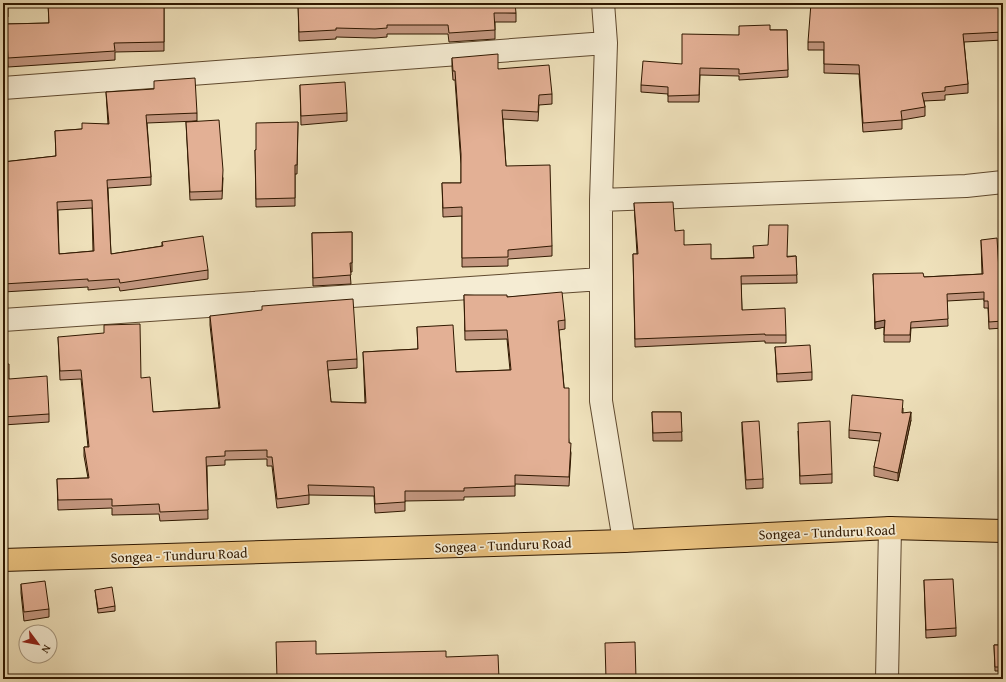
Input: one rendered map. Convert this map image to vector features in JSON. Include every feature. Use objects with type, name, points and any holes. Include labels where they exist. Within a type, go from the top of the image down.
[{"type":"highway","name":"Songea - Tunduru Road","points":[[3,560],[624,541],[890,528],[1003,531]]},
{"type":"street","points":[[603,3],[606,43],[601,200],[601,400],[624,541]]},
{"type":"street","points":[[3,88],[606,43]]},
{"type":"street","points":[[601,200],[966,186],[1003,182]]},
{"type":"street","points":[[3,320],[601,278]]},
{"type":"street","points":[[887,679],[890,528]]},
{"type":"building","points":[[3,3],[8,3],[8,9],[3,9]]},
{"type":"building","points":[[48,3],[164,3],[164,42],[114,43],[115,51],[8,58],[6,24],[49,23]]},
{"type":"building","points":[[298,3],[515,3],[516,13],[494,13],[495,30],[449,33],[448,25],[387,25],[387,28],[375,29],[336,28],[336,30],[299,32]]},
{"type":"building","points":[[811,3],[896,3],[895,6],[948,7],[948,3],[1003,3],[1003,32],[963,34],[968,84],[945,87],[945,91],[922,93],[925,107],[901,111],[902,120],[863,123],[859,65],[824,64],[824,42],[808,42]]},
{"type":"building","points":[[770,25],[770,30],[787,30],[788,70],[739,74],[739,69],[700,68],[699,95],[668,96],[668,87],[641,85],[643,61],[682,64],[682,34],[739,35],[739,26]]},
{"type":"building","points":[[498,54],[498,69],[549,65],[552,94],[539,95],[538,112],[502,110],[506,166],[550,165],[552,246],[508,250],[508,257],[462,258],[462,207],[443,208],[442,183],[461,183],[461,154],[455,71],[453,71],[452,58]]},
{"type":"building","points":[[195,78],[197,113],[146,115],[151,177],[107,180],[111,254],[163,246],[162,242],[203,236],[208,270],[120,283],[119,279],[88,281],[88,279],[3,284],[3,162],[56,156],[55,131],[82,129],[82,123],[109,124],[106,92],[154,89],[154,81]],"holes":[[[92,200],[94,251],[59,254],[57,202]]]},
{"type":"building","points":[[345,82],[347,113],[301,116],[300,85]]},
{"type":"building","points":[[219,120],[223,170],[222,191],[190,192],[186,122]]},
{"type":"building","points":[[298,122],[297,165],[295,165],[295,198],[256,199],[256,123]]},
{"type":"building","points":[[673,202],[675,231],[684,230],[684,245],[711,244],[711,259],[754,258],[753,246],[768,245],[769,225],[788,225],[787,257],[796,256],[797,275],[741,276],[742,310],[785,308],[786,335],[765,334],[635,339],[633,254],[638,254],[634,203]]},
{"type":"building","points":[[352,232],[352,263],[350,263],[351,275],[313,278],[312,233]]},
{"type":"building","points":[[997,238],[999,271],[1003,270],[1003,321],[989,322],[988,301],[984,301],[984,292],[947,294],[948,319],[911,322],[910,335],[884,335],[885,320],[875,322],[873,274],[923,273],[924,277],[983,274],[981,240]]},
{"type":"building","points":[[562,292],[565,320],[558,321],[564,388],[569,388],[569,443],[571,443],[569,477],[515,475],[515,486],[464,488],[464,491],[405,491],[405,502],[375,504],[374,487],[308,485],[309,495],[277,499],[272,457],[267,457],[267,450],[225,451],[225,456],[206,457],[208,510],[160,512],[159,504],[112,506],[112,499],[58,500],[57,479],[89,478],[84,447],[89,447],[81,370],[60,371],[58,337],[104,333],[104,325],[140,324],[141,378],[150,377],[153,412],[220,408],[210,316],[262,310],[262,306],[353,299],[357,359],[327,361],[331,402],[366,403],[363,352],[418,349],[417,327],[453,325],[456,372],[511,370],[507,330],[465,331],[464,295],[507,295],[507,297]]},
{"type":"building","points":[[810,345],[812,372],[777,374],[775,347]]},
{"type":"building","points":[[3,364],[9,364],[9,379],[47,376],[49,414],[3,417]]},
{"type":"building","points":[[852,395],[903,400],[902,413],[911,412],[898,473],[874,467],[881,433],[849,430]]},
{"type":"building","points":[[652,412],[681,412],[682,432],[653,433]]},
{"type":"building","points":[[759,421],[763,479],[746,480],[742,422]]},
{"type":"building","points":[[830,421],[832,474],[800,476],[798,423]]},
{"type":"building","points":[[1001,431],[1003,431],[1003,459],[1001,459]]},
{"type":"building","points":[[999,573],[1003,573],[1003,600],[1000,600]]},
{"type":"building","points":[[953,579],[956,628],[926,630],[924,580]]},
{"type":"building","points":[[45,581],[49,609],[24,612],[21,584]]},
{"type":"building","points":[[112,587],[115,606],[98,609],[95,590]]},
{"type":"building","points":[[316,641],[316,654],[446,651],[446,657],[498,655],[499,679],[277,679],[276,642]]},
{"type":"building","points":[[635,642],[636,679],[606,679],[605,643]]},
{"type":"building","points":[[994,645],[1003,645],[1003,667],[995,667]]}]
